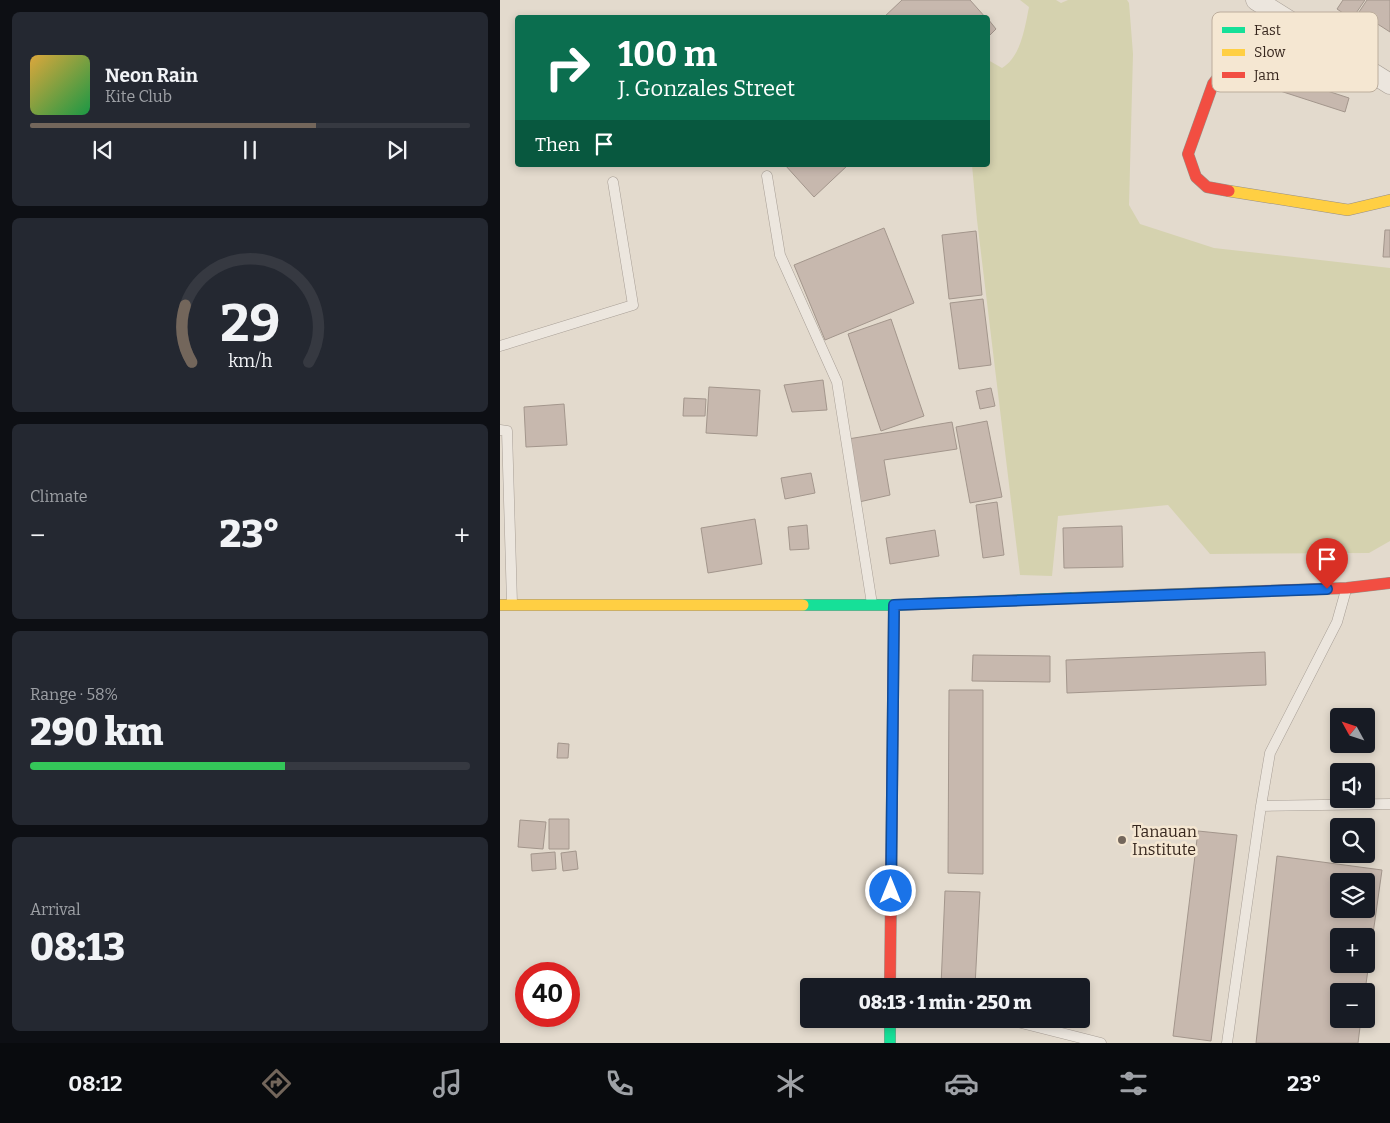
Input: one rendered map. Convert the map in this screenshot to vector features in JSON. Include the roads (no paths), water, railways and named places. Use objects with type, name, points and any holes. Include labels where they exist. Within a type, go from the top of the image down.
[{"type":"main road","points":[[1212,87],[1188,154],[1196,177],[1207,187],[1348,210],[1390,200]]},
{"type":"main road","points":[[500,605],[894,605],[1347,588],[1390,583]]},
{"type":"main road","points":[[890,978],[894,605]]},
{"type":"main road","points":[[890,1028],[890,1043]]},
{"type":"street","points":[[1256,0],[1276,12]]},
{"type":"street","points":[[1378,76],[1390,84]]},
{"type":"lane","points":[[767,176],[780,255],[836,382],[872,605]]},
{"type":"lane","points":[[500,346],[633,305],[612,182]]},
{"type":"lane","points":[[500,430],[507,431],[512,605]]},
{"type":"lane","points":[[1227,1043],[1261,806],[1272,748],[1337,622],[1347,588]]},
{"type":"lane","points":[[1261,806],[1390,804]]},
{"type":"lane","points":[[1042,1028],[1101,1043]]},
{"type":"place","name":"Tanauan Institute","points":[[1122,840]]}]
